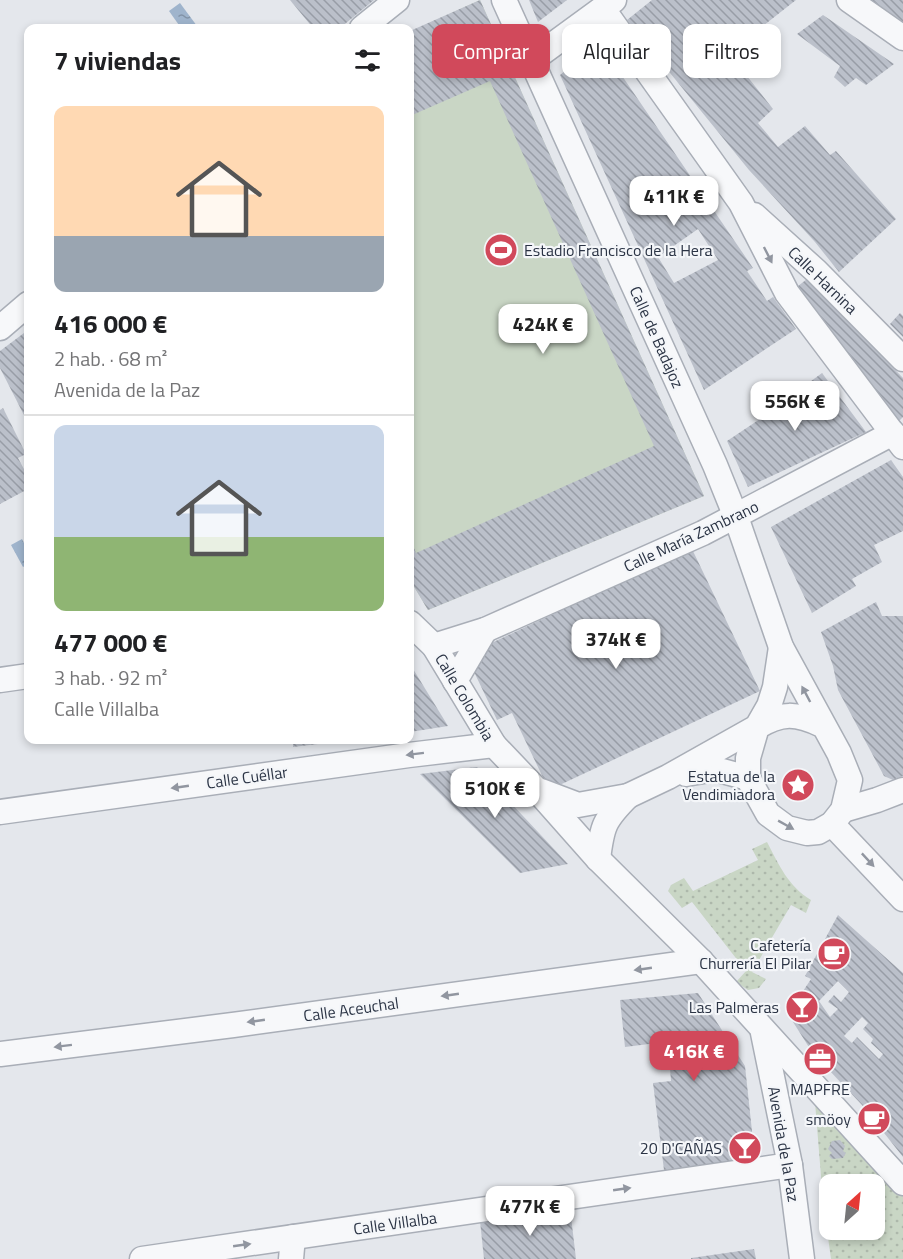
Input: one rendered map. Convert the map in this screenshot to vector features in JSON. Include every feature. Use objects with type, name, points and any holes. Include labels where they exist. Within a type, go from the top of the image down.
[{"type":"street","points":[[367,24],[397,0]]},
{"type":"street","name":"Calle de Badajoz","points":[[504,0],[515,24]]},
{"type":"street","points":[[849,0],[903,38]]},
{"type":"street","points":[[550,47],[608,4],[741,203],[787,293],[898,440]]},
{"type":"street","name":"Calle de Badajoz","points":[[540,78],[710,454],[736,517],[781,647],[839,753],[850,780]]},
{"type":"street","name":"Calle Harnina","points":[[741,203],[816,271],[903,359]]},
{"type":"street","points":[[0,328],[24,307]]},
{"type":"street","name":"Calle María Zambrano","points":[[434,646],[485,630],[736,517],[898,440]]},
{"type":"street","name":"Calle Colombia","points":[[414,628],[434,646],[494,745],[598,859],[701,961],[903,1183]]},
{"type":"street","points":[[455,681],[485,630]]},
{"type":"street","name":"Calle de Badajoz","points":[[748,778],[748,758],[757,727],[769,706],[775,687],[781,647]]},
{"type":"street","points":[[0,680],[24,677]]},
{"type":"street","points":[[536,789],[578,805],[628,796],[668,777],[770,720],[788,715],[806,718],[822,725]]},
{"type":"street","name":"Calle Cuéllar","points":[[0,812],[494,745]]},
{"type":"street","points":[[668,777],[715,769],[748,778],[768,814],[787,828],[807,833],[818,831],[838,817],[896,792]]},
{"type":"street","points":[[838,817],[850,780],[896,792]]},
{"type":"street","points":[[598,859],[602,830],[609,816],[628,796]]},
{"type":"street","points":[[838,817],[903,899]]},
{"type":"street","name":"Calle Aceuchal","points":[[0,1054],[701,961]]},
{"type":"street","name":"Avenida de la Paz","points":[[766,1033],[763,1033],[790,1165],[802,1259]]},
{"type":"street","name":"Calle Villalba","points":[[142,1259],[292,1248],[790,1165]]},
{"type":"green space","name":"Estadio Francisco de la Hera","points":[[480,0],[491,24],[432,24],[432,78],[515,78],[704,496],[428,610],[414,587],[414,30]]},
{"type":"green space","points":[[767,842],[790,882],[811,900],[806,913],[791,905],[752,972],[766,979],[759,988],[748,990],[736,982],[746,971],[692,902],[682,908],[668,891],[671,885],[684,878],[693,891],[758,860],[752,849]]},
{"type":"green space","points":[[815,1102],[884,1174],[821,1174]]},
{"type":"green space","points":[[885,1175],[903,1194],[903,1259],[831,1259],[828,1240],[885,1240]]},
{"type":"water","points":[[180,3],[196,24],[178,24],[169,11]]},
{"type":"water","points":[[22,539],[24,543],[23,567],[11,545]]},
{"type":"building","points":[[290,0],[374,0],[345,24],[310,24]]},
{"type":"building","points":[[480,0],[491,24],[432,24],[432,78],[515,78],[704,496],[428,610],[414,587],[414,548],[416,553],[654,446],[490,81],[414,114],[414,29]]},
{"type":"building","points":[[529,0],[567,0],[538,22]]},
{"type":"building","points":[[652,0],[796,0],[765,24],[683,24],[683,78],[749,78],[773,109],[758,123],[778,147],[805,126],[830,155],[836,151],[896,219],[839,272],[815,242],[749,170],[671,74],[671,24],[630,24],[627,20]]},
{"type":"building","points":[[867,0],[903,0],[903,24]]},
{"type":"building","points":[[823,15],[894,64],[866,85],[856,78],[845,87],[834,77],[840,66],[797,34]]},
{"type":"building","points":[[562,73],[562,78],[624,78],[753,268],[747,271],[767,301],[773,297],[796,329],[704,390],[560,75]],"holes":[[[698,229],[718,260],[674,283],[658,257]]]},
{"type":"building","points":[[807,279],[903,378],[903,417],[894,426],[793,290]]},
{"type":"building","points":[[900,313],[903,316],[903,337],[890,324]]},
{"type":"building","points":[[24,333],[24,415],[0,368],[0,351]]},
{"type":"building","points":[[822,373],[866,432],[748,487],[727,441]]},
{"type":"building","points":[[3,408],[24,450],[24,455],[18,458],[24,469],[24,491],[0,504],[0,410]]},
{"type":"building","points":[[891,460],[903,477],[903,531],[874,545],[882,562],[852,579],[856,586],[812,613],[771,527]]},
{"type":"building","points":[[692,549],[760,691],[549,790],[512,713],[497,720],[466,655]]},
{"type":"building","points":[[876,602],[882,616],[903,616],[903,776],[893,780],[884,776],[838,690],[833,666],[821,632]]},
{"type":"building","points":[[414,671],[448,726],[414,731]]},
{"type":"building","points":[[293,744],[318,744],[293,747]]},
{"type":"building","points":[[477,767],[568,864],[520,873],[420,774]]},
{"type":"building","points":[[838,915],[903,973],[903,1157],[862,1105],[812,1052],[788,1014],[811,979],[805,976]],"holes":[[[838,981],[849,992],[841,1002],[834,995],[828,1002],[838,1009],[830,1017],[819,1001]],[[862,1017],[868,1023],[863,1029],[873,1039],[871,1043],[883,1054],[879,1059],[857,1037],[852,1043],[844,1036]]]},
{"type":"building","points":[[698,993],[745,1066],[755,1159],[664,1170],[653,1083],[671,1081],[670,1068],[677,1068],[673,1041],[625,1047],[620,1000]]},
{"type":"building","points":[[840,1140],[845,1146],[843,1151],[846,1153],[843,1158],[832,1159],[829,1156],[832,1153],[828,1149],[832,1141]]},
{"type":"building","points":[[570,1208],[576,1259],[484,1259],[480,1221]]},
{"type":"building","points":[[754,1249],[756,1259],[691,1259],[691,1258]]},
{"type":"place","name":"Estadio Francisco de la Hera","points":[[501,250]]},
{"type":"place","name":"Estatua de la Vendimiadora","points":[[798,785]]},
{"type":"place","name":"Cafetería Churrería El Pilar","points":[[834,954]]},
{"type":"place","name":"Las Palmeras","points":[[802,1007]]},
{"type":"place","name":"MAPFRE","points":[[820,1059]]},
{"type":"place","name":"smöoy","points":[[874,1119]]},
{"type":"place","name":"20 D'CAÑAS","points":[[745,1148]]}]
